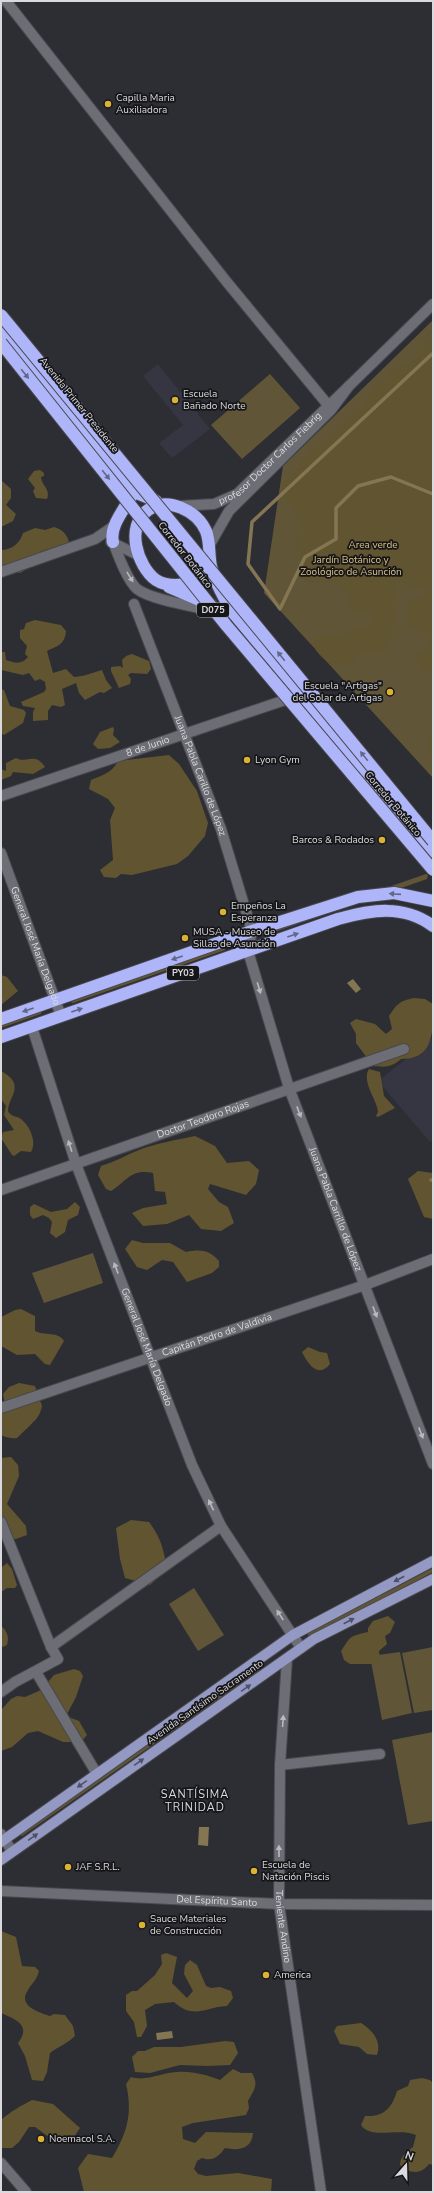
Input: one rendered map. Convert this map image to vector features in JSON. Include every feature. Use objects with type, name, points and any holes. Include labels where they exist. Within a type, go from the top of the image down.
[{"type":"highway","name":"Corredor Botánico","points":[[1,315],[433,841]]},
{"type":"highway","name":"Corredor Botánico","points":[[2,333],[226,625],[433,871]]},
{"type":"highway","name":"Avenida Primer Presidente","points":[[2,333],[134,492]]},
{"type":"highway","name":"D075","points":[[433,852],[230,609],[211,569],[206,532],[201,523],[188,510],[134,492],[136,544],[140,556],[150,575],[161,583],[212,605],[225,615],[423,850],[433,871]]},
{"type":"highway","points":[[113,542],[112,536],[114,526],[134,492]]},
{"type":"highway","points":[[136,529],[142,516],[148,510],[175,506]]},
{"type":"highway","points":[[161,583],[171,585],[186,584],[196,580],[206,568],[209,549]]},
{"type":"highway","name":"PY03","points":[[1,1019],[252,931],[358,897],[394,893],[433,901]]},
{"type":"highway","name":"PY03","points":[[1,1037],[248,950],[365,912],[385,910],[402,911],[420,918],[433,926]]},
{"type":"highway","points":[[365,912],[410,920],[422,926],[433,935]]},
{"type":"main road","name":"Avenida Santísimo Sacramento","points":[[2,1838],[97,1774],[293,1635],[433,1561]]},
{"type":"main road","name":"Avenida Santísimo Sacramento","points":[[1,1860],[288,1659],[314,1639],[433,1579]]},
{"type":"street","points":[[6,1],[226,281],[328,405]]},
{"type":"street","name":"profesor Doctor Carlos Fiebrig","points":[[175,506],[214,504],[237,494],[433,304]]},
{"type":"street","name":"profesor Doctor Carlos Fiebrig","points":[[209,549],[229,511],[331,410],[349,386]]},
{"type":"street","points":[[1,572],[95,539],[114,526]]},
{"type":"street","points":[[95,539],[113,542],[140,556]]},
{"type":"street","points":[[113,542],[126,572],[137,589],[160,598],[225,615]]},
{"type":"street","name":"Juana Pabla Carillo de López","points":[[134,604],[220,829],[252,931],[248,950]]},
{"type":"street","name":"8 de Junio","points":[[1,796],[184,733],[274,706],[294,697]]},
{"type":"street","name":"General José María Delgado","points":[[1,853],[61,1016]]},
{"type":"street","name":"Juana Pabla Carrillo de López","points":[[248,950],[290,1088],[433,1464]]},
{"type":"street","name":"General José María Delgado","points":[[32,1026],[76,1164],[192,1465],[221,1526],[301,1648]]},
{"type":"street","name":"Doctor Teodoro Rojas","points":[[1,1190],[404,1049]]},
{"type":"street","name":"Capitán Pedro de Valdivia","points":[[1,1408],[365,1285],[433,1259]]},
{"type":"street","points":[[1,1522],[51,1647],[58,1659],[1,1692]]},
{"type":"street","points":[[51,1647],[221,1526]]},
{"type":"street","name":"Teniente Andino","points":[[288,1659],[280,1765],[279,1904],[321,2192]]},
{"type":"street","points":[[36,1672],[97,1774]]},
{"type":"street","points":[[280,1765],[380,1754]]},
{"type":"street","points":[[2,1838],[12,1852]]},
{"type":"street","name":"Del Espíritu Santo","points":[[1,1891],[279,1904],[433,1905]]},
{"type":"street","points":[[1,2163],[26,2192]]},
{"type":"shaded area","name":"Escuela Bañado Norte","points":[[158,364],[210,429],[172,458],[159,443],[183,425],[143,376]]},
{"type":"shaded area","points":[[353,979],[361,989],[356,993],[347,983]]},
{"type":"shaded area","points":[[433,1038],[433,1140],[430,1142],[378,1081]]},
{"type":"shaded area","points":[[199,1827],[209,1827],[208,1846],[198,1845]]},
{"type":"shaded area","points":[[172,2031],[173,2038],[157,2040],[156,2033]]},
{"type":"green space","name":"Jardín Botánico y Zoológico de Asunción","points":[[433,320],[433,778],[264,593],[283,466]]},
{"type":"green space","name":"Jardín Botánico y Zoológico de Asunción","points":[[433,340],[433,640],[409,626],[408,623],[408,605],[425,594],[426,591],[422,587],[409,586],[404,582],[395,585],[394,589],[399,604],[394,617],[395,619],[389,643],[386,647],[375,654],[361,653],[350,665],[333,665],[326,661],[315,649],[315,641],[325,636],[344,636],[355,628],[369,626],[373,621],[373,617],[370,614],[357,612],[344,589],[338,583],[330,581],[313,583],[301,578],[303,553],[295,544],[300,528],[300,522],[296,512],[286,500],[282,490],[282,483],[292,476],[303,460],[343,423],[351,413],[361,406],[378,383],[390,377],[390,371],[414,360],[416,358],[416,348]]},
{"type":"green space","points":[[270,374],[300,408],[242,459],[211,425]]},
{"type":"green space","points":[[40,470],[44,473],[41,480],[48,492],[47,499],[36,498],[33,491],[35,488],[28,479],[34,471]]},
{"type":"green space","points":[[1,480],[11,489],[11,498],[6,505],[16,514],[13,521],[1,527]]},
{"type":"green space","points":[[54,527],[60,529],[64,533],[69,543],[40,552],[39,562],[20,573],[1,569],[1,550],[9,549],[15,545],[20,540],[23,533],[35,528],[45,530]]},
{"type":"green space","points":[[35,620],[61,625],[66,631],[62,642],[47,651],[53,673],[66,669],[74,677],[102,670],[106,680],[112,688],[104,693],[100,692],[85,700],[79,693],[76,683],[62,689],[65,705],[61,707],[52,705],[48,711],[48,720],[33,721],[33,712],[35,708],[23,706],[21,702],[44,692],[46,689],[45,682],[40,679],[35,681],[29,673],[23,675],[1,670],[1,652],[5,652],[6,660],[9,661],[18,663],[25,660],[28,657],[25,654],[27,646],[20,638],[20,630],[24,629],[26,623]]},
{"type":"green space","points":[[433,640],[433,670],[427,671],[419,666],[416,657],[419,651],[429,649]]},
{"type":"green space","points":[[132,654],[149,661],[151,669],[147,674],[131,673],[128,675],[131,679],[130,684],[119,688],[111,671],[111,667],[120,666],[123,668],[122,660],[126,656]]},
{"type":"green space","points":[[1,689],[4,690],[10,706],[24,710],[26,713],[23,723],[4,735],[1,733]]},
{"type":"green space","points":[[113,727],[113,735],[120,742],[110,748],[98,749],[93,744],[100,732]]},
{"type":"green space","points":[[433,735],[433,755],[429,752],[429,737]]},
{"type":"green space","points":[[169,755],[179,764],[197,791],[208,823],[205,836],[188,856],[177,864],[132,875],[121,874],[116,878],[104,877],[100,870],[113,860],[110,820],[115,808],[108,799],[89,789],[91,780],[110,771],[118,761]]},
{"type":"green space","points":[[16,758],[23,760],[38,760],[45,767],[33,774],[13,772],[11,776],[1,780],[1,769],[6,771],[6,763]]},
{"type":"green space","points":[[426,874],[428,875],[427,879],[269,934],[267,933],[267,929]]},
{"type":"green space","points":[[225,946],[225,950],[73,1003],[70,1002]]},
{"type":"green space","points":[[1,975],[7,977],[18,991],[1,1005]]},
{"type":"green space","points":[[414,998],[425,999],[433,1004],[432,1034],[426,1049],[412,1058],[401,1059],[391,1065],[384,1067],[373,1066],[356,1043],[356,1034],[350,1023],[356,1019],[375,1024],[386,1034],[392,1029],[389,1016],[394,1009],[405,1000]]},
{"type":"green space","points":[[42,1011],[41,1014],[1,1028],[1,1023]]},
{"type":"green space","points":[[369,1069],[380,1072],[384,1096],[395,1108],[378,1117],[376,1116],[378,1112],[377,1107],[368,1085],[367,1074]]},
{"type":"green space","points":[[1,1071],[9,1076],[15,1086],[8,1111],[12,1115],[21,1119],[30,1130],[33,1139],[33,1148],[31,1152],[21,1151],[14,1156],[1,1138],[3,1132],[14,1130],[4,1115],[6,1106],[1,1099]]},
{"type":"green space","points":[[195,1136],[215,1146],[227,1163],[249,1161],[259,1170],[256,1184],[246,1195],[210,1184],[208,1189],[219,1202],[228,1207],[234,1223],[221,1231],[201,1229],[189,1215],[167,1224],[143,1226],[132,1213],[143,1208],[167,1204],[165,1192],[155,1191],[153,1173],[139,1172],[134,1174],[111,1191],[106,1189],[98,1175],[101,1166],[139,1150]]},
{"type":"green space","points":[[418,1171],[433,1173],[433,1219],[424,1217],[408,1179]]},
{"type":"green space","points":[[75,1202],[80,1207],[78,1215],[68,1220],[65,1232],[56,1238],[50,1233],[52,1222],[49,1218],[43,1215],[33,1219],[30,1215],[30,1207],[34,1204],[51,1212],[67,1209]]},
{"type":"green space","points":[[132,1240],[143,1243],[170,1243],[186,1252],[204,1251],[219,1261],[219,1267],[212,1273],[187,1282],[173,1262],[162,1260],[147,1270],[137,1267],[125,1249]]},
{"type":"green space","points":[[93,1253],[103,1283],[44,1303],[32,1273]]},
{"type":"green space","points":[[21,1309],[35,1316],[35,1331],[58,1336],[64,1341],[50,1365],[45,1364],[35,1354],[17,1355],[1,1346],[1,1317],[15,1310]]},
{"type":"green space","points":[[308,1347],[327,1353],[330,1364],[321,1370],[317,1370],[310,1365],[302,1352]]},
{"type":"green space","points":[[19,1383],[35,1386],[42,1406],[39,1415],[34,1422],[17,1438],[11,1438],[1,1435],[1,1414],[5,1404],[3,1394],[9,1387]]},
{"type":"green space","points":[[11,1457],[18,1465],[19,1476],[7,1504],[26,1526],[27,1535],[16,1539],[1,1539],[1,1458]]},
{"type":"green space","points":[[131,1520],[149,1522],[159,1539],[163,1550],[167,1570],[150,1585],[125,1578],[120,1559],[116,1528]]},
{"type":"green space","points":[[7,1563],[12,1569],[17,1585],[15,1588],[7,1588],[1,1592],[2,1567]]},
{"type":"green space","points":[[433,1568],[433,1572],[310,1637],[308,1636],[308,1633]]},
{"type":"green space","points":[[194,1588],[224,1635],[198,1651],[169,1604]]},
{"type":"green space","points":[[388,1616],[395,1622],[390,1633],[385,1636],[387,1644],[379,1651],[380,1660],[377,1664],[350,1664],[344,1660],[341,1651],[351,1637],[368,1632],[368,1628],[373,1621]]},
{"type":"green space","points":[[1,1626],[7,1633],[8,1637],[7,1645],[3,1647],[1,1646]]},
{"type":"green space","points":[[433,1647],[433,1710],[414,1713],[402,1653]]},
{"type":"green space","points":[[400,1652],[412,1713],[382,1720],[370,1656]]},
{"type":"green space","points":[[258,1667],[260,1670],[21,1836],[20,1833]]},
{"type":"green space","points":[[74,1669],[80,1671],[83,1676],[76,1697],[66,1716],[79,1721],[87,1735],[81,1742],[63,1742],[38,1731],[28,1733],[12,1747],[1,1751],[1,1710],[11,1699],[17,1696],[25,1697],[41,1690],[54,1675]]},
{"type":"green space","points":[[433,1732],[433,1821],[408,1825],[392,1740]]},
{"type":"green space","points":[[1,1931],[16,1937],[22,1966],[35,1967],[39,1971],[25,1996],[27,2004],[31,2008],[50,2016],[54,2014],[65,2015],[73,2026],[75,2036],[50,2053],[47,2072],[43,2081],[32,2080],[25,2056],[18,2043],[22,2037],[22,2027],[16,2020],[1,2013]]},
{"type":"green space","points":[[166,1953],[177,1957],[172,1983],[187,1998],[193,1991],[184,1974],[185,1965],[190,1960],[197,1965],[206,1986],[211,1988],[220,1987],[231,1991],[233,1998],[227,2006],[200,2011],[188,2010],[174,2002],[155,2004],[145,2010],[147,2026],[141,2037],[137,2037],[134,2022],[126,2011],[126,1995],[132,1991],[137,1991],[155,1975],[162,1964],[161,1955]]},
{"type":"green space","points":[[361,2023],[375,2036],[378,2045],[377,2055],[367,2054],[359,2047],[340,2044],[334,2031],[337,2026]]},
{"type":"green space","points":[[225,2041],[234,2042],[238,2053],[230,2065],[180,2065],[150,2073],[135,2072],[132,2057],[138,2051],[145,2051],[154,2047],[181,2047]]},
{"type":"green space","points":[[233,2069],[241,2073],[252,2073],[254,2077],[255,2087],[248,2101],[249,2108],[246,2115],[193,2123],[182,2127],[183,2139],[195,2143],[206,2132],[253,2133],[250,2143],[244,2148],[225,2148],[213,2159],[202,2158],[197,2161],[194,2169],[198,2174],[206,2176],[238,2173],[272,2179],[271,2192],[84,2192],[78,2168],[88,2154],[112,2158],[122,2140],[129,2114],[126,2084],[131,2077],[149,2078],[172,2072],[189,2072],[210,2076],[220,2080]]},
{"type":"green space","points":[[422,2078],[430,2080],[433,2083],[433,2165],[429,2164],[426,2168],[419,2172],[411,2172],[400,2165],[400,2162],[406,2153],[413,2147],[416,2135],[401,2132],[371,2132],[361,2125],[365,2116],[377,2115],[390,2107],[397,2091],[408,2086],[410,2080]]},
{"type":"green space","points":[[32,2100],[53,2104],[80,2128],[69,2144],[49,2137],[35,2127],[29,2127],[19,2142],[12,2148],[1,2148],[1,2120],[12,2111]]},
{"type":"waterway","points":[[432,354],[252,522],[248,564],[280,609],[305,557],[336,539],[336,508],[358,486],[391,477],[433,494]]},
{"type":"place","name":"Capilla Maria Auxiliadora","points":[[108,104]]},
{"type":"place","name":"Escuela Bañado Norte","points":[[175,400]]},
{"type":"place","name":"Escuela \"Artigas\" del Solar de Artigas","points":[[390,692]]},
{"type":"place","name":"Lyon Gym","points":[[247,760]]},
{"type":"place","name":"Barcos & Rodados","points":[[382,840]]},
{"type":"place","name":"Empeños La Esperanza","points":[[223,912]]},
{"type":"place","name":"MUSA - Museo de Sillas de Asunción","points":[[185,938]]},
{"type":"place","name":"JAF S.R.L.","points":[[68,1867]]},
{"type":"place","name":"Escuela de Natación Piscis","points":[[254,1871]]},
{"type":"place","name":"Sauce Materiales de Construcción","points":[[142,1925]]},
{"type":"place","name":"America","points":[[266,1975]]},
{"type":"place","name":"Noemacol S.A.","points":[[41,2139]]},
{"type":"district","name":"SANTÍSIMA TRINIDAD","points":[[195,1800]]},
{"type":"park label","name":"Area verde","points":[[373,545]]}]
